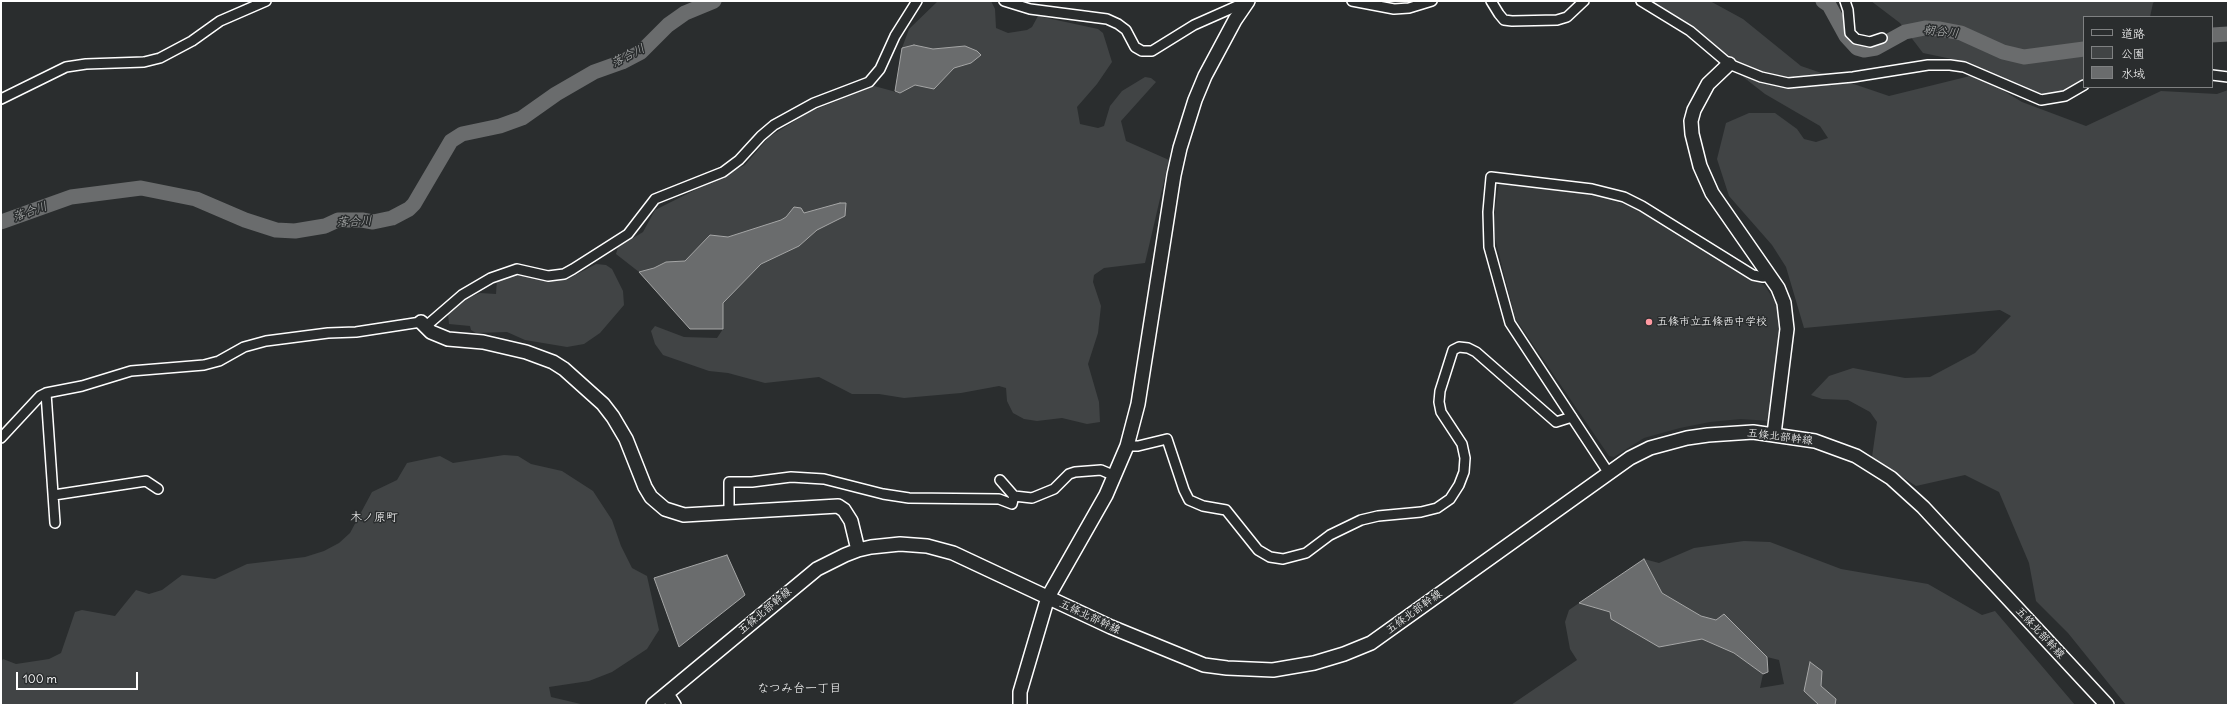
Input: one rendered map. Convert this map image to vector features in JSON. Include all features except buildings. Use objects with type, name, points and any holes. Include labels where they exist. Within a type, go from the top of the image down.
[{"type":"street","points":[[1,99],[66,68],[86,64],[144,62],[160,58],[192,41],[220,21],[266,1]]},
{"type":"street","points":[[1,438],[40,396],[46,394],[82,386],[131,371],[204,365],[219,361],[244,347],[266,341],[328,333],[356,332],[423,325],[462,294],[491,278],[517,269],[548,276],[564,274],[628,234],[648,206],[658,197],[723,172],[739,160],[761,136],[774,125],[814,103],[869,82],[880,69],[895,36],[917,1]]},
{"type":"street","points":[[1004,1],[1030,10],[1107,19],[1126,30],[1135,47],[1142,51],[1152,51],[1194,25],[1248,1],[1254,1]]},
{"type":"street","points":[[1020,705],[1020,692],[1048,597],[1115,476],[1127,446],[1138,404],[1174,175],[1180,148],[1195,100],[1206,76],[1235,20],[1248,1]]},
{"type":"street","points":[[1352,1],[1394,9],[1408,8],[1432,1]]},
{"type":"street","points":[[1491,1],[1498,14],[1504,20],[1512,21],[1557,20],[1567,17],[1584,1]]},
{"type":"street","points":[[1641,1],[1690,31],[1729,64],[1761,77],[1788,83],[1853,77],[1928,65],[1950,65],[1964,67],[2041,100],[2065,96],[2083,86]]},
{"type":"street","points":[[1845,1],[1848,10],[1850,33],[1856,39],[1870,42],[1882,38]]},
{"type":"street","points":[[1729,64],[1708,84],[1694,110],[1691,121],[1692,134],[1700,166],[1712,193],[1781,296],[1787,320],[1774,434]]},
{"type":"street","points":[[2213,75],[2228,77]]},
{"type":"street","points":[[1608,472],[1521,342],[1510,323],[1489,247],[1488,212],[1491,177],[1592,189],[1624,197],[1653,212],[1753,275],[1763,277],[1769,276]]},
{"type":"street","points":[[423,325],[431,332],[448,340],[483,342],[526,352],[553,362],[564,369],[603,404],[613,417],[626,439],[645,487],[659,505],[674,513],[684,515],[838,506],[848,515],[858,550]]},
{"type":"street","points":[[1127,446],[1138,446],[1167,439],[1184,490],[1189,500],[1203,506],[1226,510],[1235,519],[1258,550],[1270,557],[1283,559],[1306,553],[1330,535],[1361,520],[1378,516],[1427,511],[1437,508],[1450,499],[1460,485],[1464,472],[1465,458],[1462,444],[1441,412],[1439,402],[1440,391],[1453,350],[1459,347],[1468,348],[1476,352],[1556,422],[1572,417]]},
{"type":"street","points":[[46,394],[55,523]]},
{"type":"street","name":"五條北部幹線","points":[[653,705],[670,699],[808,576],[832,561],[858,550],[884,545],[927,546],[953,553],[1111,627],[1204,665],[1227,668],[1274,670],[1300,666],[1344,654],[1370,643],[1608,472],[1650,448],[1687,438],[1728,433],[1774,434],[1815,441],[1856,456],[1877,468],[1904,489],[2107,705]]},
{"type":"street","points":[[729,512],[729,482],[752,482],[805,476],[909,498],[1013,500],[1032,498],[1046,494],[1075,472],[1101,470],[1115,476]]},
{"type":"street","points":[[1000,480],[1013,500]]},
{"type":"street","points":[[54,495],[146,481],[158,489]]},
{"type":"shaded area","name":"五條市立五條西中学校","points":[[1499,183],[1598,195],[1635,208],[1765,286],[1776,303],[1780,326],[1769,421],[1741,419],[1710,422],[1680,428],[1644,438],[1614,457],[1609,456],[1515,318],[1495,238],[1494,217]]},
{"type":"green space","points":[[938,1],[991,1],[995,9],[996,28],[1008,33],[1027,30],[1032,27],[1038,16],[1098,29],[1103,33],[1112,62],[1097,84],[1077,107],[1080,124],[1098,128],[1104,126],[1110,106],[1122,91],[1145,77],[1151,78],[1156,82],[1121,121],[1126,141],[1169,160],[1145,263],[1104,268],[1094,275],[1093,282],[1101,306],[1098,333],[1088,364],[1099,402],[1100,422],[1087,424],[1062,418],[1037,421],[1024,419],[1013,413],[1007,401],[1006,388],[999,386],[961,393],[904,398],[879,394],[852,394],[819,377],[765,383],[728,373],[709,371],[663,355],[655,344],[651,331],[655,326],[684,337],[717,338],[723,329],[723,303],[761,264],[799,246],[817,230],[845,216],[845,203],[839,203],[804,214],[794,207],[786,217],[781,220],[728,237],[710,235],[685,261],[666,262],[654,268],[639,272],[616,254],[618,247],[643,232],[655,210],[745,165],[769,137],[809,112],[874,86],[900,93],[915,85],[934,89],[954,68],[971,63],[965,46],[933,49],[914,45],[902,48],[909,29]]},
{"type":"green space","points":[[1646,1],[1710,1],[1743,19],[1801,66],[1889,96],[1970,76],[1989,82],[2022,102],[2086,126],[2161,91],[2217,94],[2228,90],[2228,705],[2126,705],[2068,633],[2036,601],[2029,563],[1999,492],[1965,475],[1916,486],[1872,457],[1877,422],[1870,412],[1848,400],[1822,399],[1811,395],[1829,376],[1853,368],[1905,378],[1930,377],[1975,353],[2011,316],[2000,310],[1804,328],[1786,267],[1772,245],[1729,196],[1717,159],[1726,123],[1749,113],[1775,113],[1797,129],[1804,139],[1816,142],[1828,138],[1820,126],[1765,94]]},
{"type":"green space","points":[[1871,1],[2155,1],[2153,3],[2150,16],[2083,16],[2083,87],[2060,94],[2037,95],[2011,87],[1971,63],[1923,53],[1900,23]]},
{"type":"green space","points":[[596,264],[606,265],[612,269],[623,291],[624,305],[600,333],[584,344],[567,347],[525,340],[507,332],[476,333],[471,330],[470,326],[449,324],[448,314],[459,302],[480,293],[496,294],[497,279],[518,271],[541,280],[568,279]]},
{"type":"green space","points":[[504,455],[518,456],[531,464],[562,471],[593,491],[612,520],[621,546],[632,568],[647,576],[659,630],[647,649],[612,672],[589,681],[549,687],[551,697],[585,705],[1,705],[1,662],[3,659],[16,664],[49,659],[61,653],[75,612],[82,610],[115,616],[136,590],[149,594],[162,590],[182,575],[215,579],[247,564],[305,557],[324,551],[339,543],[350,533],[372,492],[397,480],[407,463],[440,456],[453,463]]},
{"type":"green space","points":[[1744,541],[1770,542],[1841,569],[1928,584],[1982,615],[1995,611],[2075,705],[1511,705],[1577,660],[1570,649],[1565,622],[1569,610],[1579,603],[1610,612],[1659,647],[1702,639],[1734,653],[1763,674],[1760,688],[1784,684],[1779,660],[1767,657],[1724,614],[1716,620],[1700,616],[1662,593],[1644,559],[1659,563],[1694,548]]},
{"type":"water","points":[[914,45],[933,49],[965,46],[977,51],[981,55],[971,63],[954,68],[934,89],[915,85],[900,93],[895,91],[902,48]]},
{"type":"water","points":[[840,203],[846,203],[845,216],[817,230],[799,246],[761,264],[723,303],[723,329],[690,329],[639,272],[654,268],[666,262],[685,261],[710,235],[728,237],[781,220],[786,217],[794,207],[801,208],[804,213]]},
{"type":"water","points":[[727,555],[745,595],[679,647],[654,578]]},
{"type":"water","points":[[1644,559],[1662,593],[1701,616],[1716,620],[1724,614],[1767,657],[1768,672],[1763,674],[1734,653],[1702,639],[1659,647],[1611,619],[1610,612],[1579,603]]},
{"type":"water","points":[[1810,662],[1822,671],[1821,686],[1836,699],[1835,705],[1819,705],[1804,691]]},
{"type":"waterway","name":"落合川","points":[[1,222],[71,197],[141,188],[196,199],[245,220],[276,230],[295,231],[325,226],[338,220],[362,220],[373,222],[392,218],[409,209],[414,204],[451,141],[462,134],[500,126],[522,118],[556,94],[594,72],[622,62],[641,52],[668,25],[685,13],[714,1]]},
{"type":"waterway","name":"朝谷川","points":[[1823,1],[1829,5],[1846,36],[1857,48],[1864,50],[1876,48],[1905,32],[1925,28],[1961,33],[2003,52],[2024,57],[2083,49]]},
{"type":"waterway","name":"朝谷川","points":[[2213,35],[2228,34]]},
{"type":"place","name":"五條市立五條西中学校","points":[[1649,322]]},
{"type":"district","name":"木ノ原町","points":[[374,518]]},
{"type":"district","name":"なつみ台一丁目","points":[[799,689]]}]
